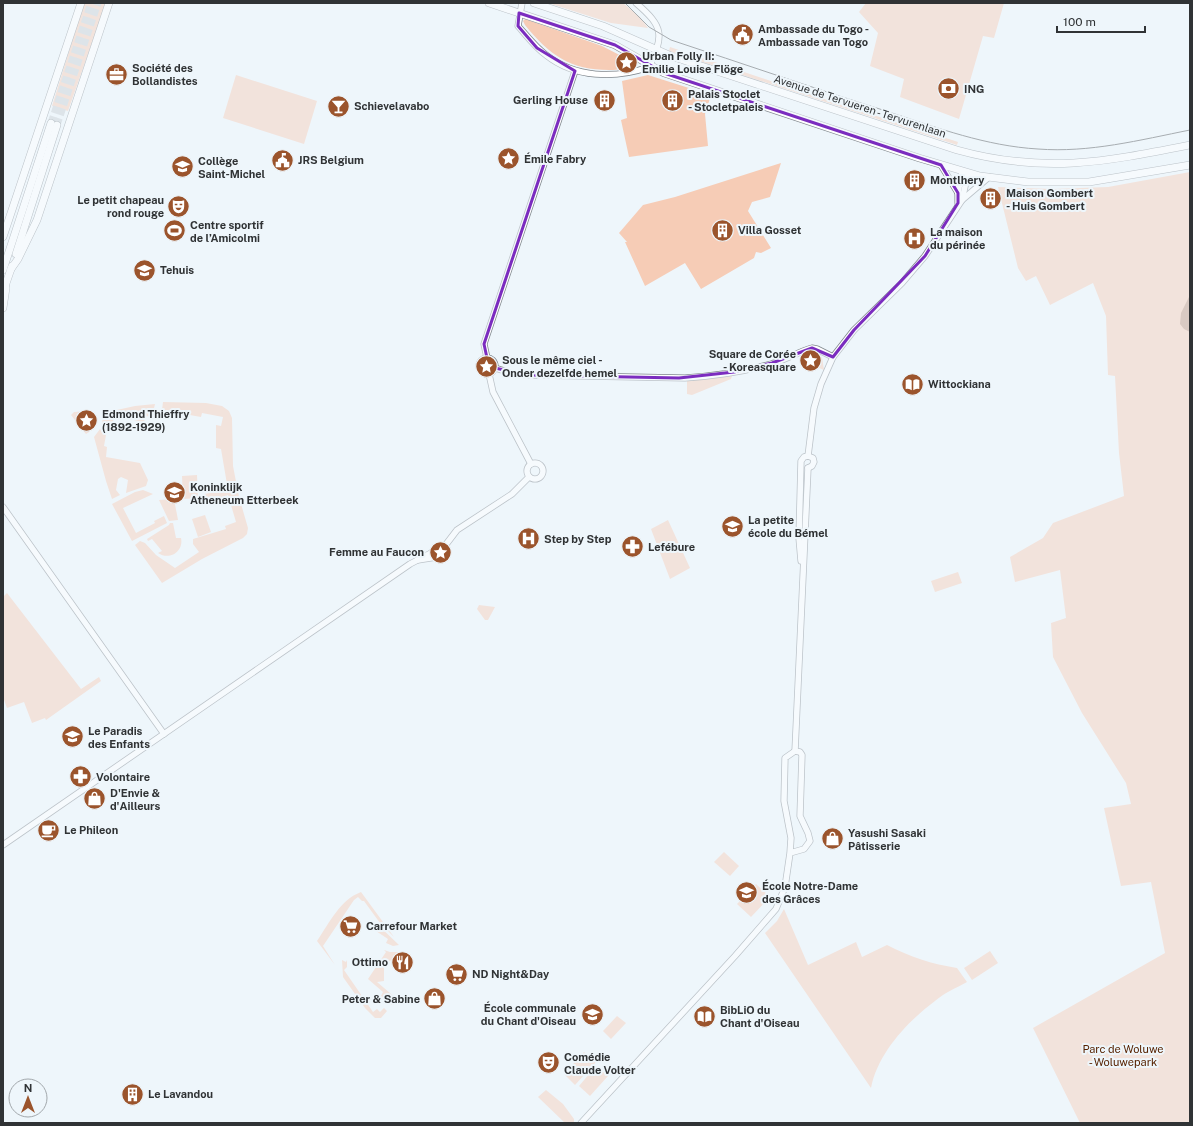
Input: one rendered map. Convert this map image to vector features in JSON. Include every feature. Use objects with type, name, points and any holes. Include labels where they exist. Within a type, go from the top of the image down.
[{"type":"main road","points":[[3,237],[81,3]]},
{"type":"main road","points":[[7,270],[18,258],[37,220],[109,3]]},
{"type":"main road","points":[[489,3],[615,45],[649,66],[671,76],[965,172],[1028,182],[1088,182],[1190,164]]},
{"type":"main road","name":"Avenue de Tervueren - Tervurenlaan","points":[[534,3],[603,26],[657,51],[957,150],[984,157],[1021,164],[1076,164],[1110,160],[1190,145]]},
{"type":"main road","points":[[3,308],[8,278],[7,270],[54,124]]},
{"type":"main road","points":[[3,292],[8,278]]},
{"type":"street","points":[[522,3],[519,13],[518,26],[538,48],[556,62],[575,70],[605,75],[618,75],[649,66],[657,51],[660,41],[659,32],[652,19],[636,3]]},
{"type":"street","points":[[487,358],[480,362],[479,367],[481,372],[489,374],[493,372],[495,368],[494,362],[487,358],[484,344],[575,70]]},
{"type":"street","points":[[941,165],[957,190],[960,201]]},
{"type":"street","points":[[957,190],[965,172]]},
{"type":"street","points":[[808,456],[814,408],[833,357],[854,330],[917,266],[941,234],[960,201],[965,172]]},
{"type":"street","points":[[960,201],[989,177]]},
{"type":"street","points":[[495,368],[514,374],[528,375],[685,378],[711,376],[772,364],[812,348],[833,357]]},
{"type":"street","points":[[489,374],[493,392],[531,464]]},
{"type":"street","points":[[795,751],[805,533],[805,467],[802,459],[808,456]]},
{"type":"street","points":[[805,467],[812,466],[814,462],[813,458],[808,456]]},
{"type":"street","points":[[529,477],[534,479],[539,478],[543,472],[540,465],[531,464]]},
{"type":"street","points":[[529,477],[527,470],[531,464]]},
{"type":"street","points":[[803,571],[799,538],[805,467]]},
{"type":"street","points":[[444,547],[457,530],[512,494],[529,477]]},
{"type":"street","points":[[3,507],[164,734]]},
{"type":"street","points":[[799,538],[805,533]]},
{"type":"street","points":[[799,538],[804,544]]},
{"type":"street","points":[[3,845],[350,604],[438,546],[444,547]]},
{"type":"street","points":[[418,560],[437,557],[440,558],[445,555],[446,550],[444,547]]},
{"type":"street","points":[[434,550],[437,557]]},
{"type":"street","points":[[581,1123],[776,909],[785,887],[791,838],[784,801],[785,758],[795,751]]},
{"type":"street","points":[[790,853],[804,849],[810,842],[808,833],[800,816],[802,755],[800,752],[795,751]]},
{"type":"highlighted area","points":[[519,13],[615,45],[664,73],[941,165],[958,193],[958,203],[925,256],[854,330],[833,357],[812,348],[772,363],[734,372],[679,378],[528,375],[495,368],[495,362],[487,358],[484,344],[575,71],[537,48],[518,26]]},
{"type":"green space","points":[[84,3],[106,3],[68,111],[52,106]]},
{"type":"green space","points":[[548,3],[623,3],[640,17],[648,28],[611,23]]},
{"type":"green space","points":[[866,3],[1004,3],[994,38],[983,36],[959,119],[900,97],[904,79],[870,66],[878,33],[859,12]]},
{"type":"green space","points":[[525,19],[602,46],[637,64],[629,68],[598,70],[585,68],[563,60],[534,36],[525,25],[523,21]]},
{"type":"green space","points":[[670,47],[848,107],[958,142],[957,145],[669,51]]},
{"type":"green space","points":[[236,75],[317,101],[304,144],[223,118]]},
{"type":"green space","points":[[648,75],[711,95],[705,114],[708,146],[629,157],[621,120],[627,118],[622,81]]},
{"type":"green space","points":[[781,163],[770,197],[752,202],[748,211],[771,248],[761,253],[756,252],[754,258],[701,289],[685,263],[645,286],[625,242],[627,242],[619,233],[643,205],[675,197]]},
{"type":"green space","name":"Parc de Woluwe - Woluwepark","points":[[1190,172],[1190,1123],[1080,1123],[1033,1028],[1165,953],[1151,882],[1121,886],[1104,808],[1131,804],[1126,783],[1082,713],[1053,657],[1051,623],[1066,618],[1060,570],[1015,582],[1010,557],[1043,538],[1053,523],[1124,496],[1119,453],[1115,376],[1108,375],[1106,316],[1093,283],[1050,305],[1036,276],[1026,281],[1018,268],[998,187],[1053,189],[1108,187]]},
{"type":"green space","points":[[808,353],[817,354],[822,357],[824,370],[812,365]]},
{"type":"green space","points":[[732,376],[731,379],[692,395],[687,394],[687,381]]},
{"type":"green space","points":[[163,402],[206,403],[222,406],[229,411],[232,418],[233,466],[239,497],[248,528],[247,534],[243,538],[202,559],[162,583],[135,545],[140,541],[145,543],[156,555],[175,568],[199,552],[193,544],[193,539],[226,529],[225,526],[236,522],[228,495],[204,503],[201,496],[204,494],[228,490],[221,449],[216,448],[216,425],[221,426],[223,417],[202,413],[201,417],[162,410]]},
{"type":"green space","points":[[155,404],[152,417],[146,416],[144,422],[123,418],[123,415],[118,414],[117,417],[114,416],[112,429],[102,425],[103,413],[135,406]]},
{"type":"green space","points":[[89,411],[87,417],[83,418],[83,422],[86,424],[89,420],[96,417],[96,420],[92,429],[86,434],[71,415],[74,412]]},
{"type":"green space","points":[[100,429],[106,435],[104,446],[107,447],[106,457],[140,463],[148,480],[146,486],[126,493],[128,480],[121,477],[118,479],[116,490],[120,495],[112,499],[94,437]]},
{"type":"green space","points":[[197,475],[198,498],[183,499],[182,476]]},
{"type":"green space","points":[[143,490],[153,494],[123,508],[136,533],[155,523],[154,521],[164,516],[167,523],[132,541],[112,504],[135,492]]},
{"type":"green space","points":[[174,499],[178,520],[169,521],[159,500]]},
{"type":"green space","points":[[205,515],[211,532],[198,537],[192,519]]},
{"type":"green space","points":[[668,520],[690,568],[670,579],[651,529]]},
{"type":"green space","points":[[170,523],[173,523],[176,538],[181,538],[181,543],[178,551],[167,556],[158,553],[162,551],[152,539],[148,541],[147,539]]},
{"type":"green space","points":[[958,572],[962,583],[935,592],[931,581]]},
{"type":"green space","points":[[7,593],[81,689],[99,677],[101,681],[46,720],[45,718],[32,723],[24,702],[7,708],[3,697],[3,597]]},
{"type":"green space","points":[[479,605],[495,607],[488,620],[485,620],[477,609]]},
{"type":"green space","points":[[724,852],[739,866],[730,876],[714,862]]},
{"type":"green space","points":[[756,884],[770,897],[751,917],[737,904]]},
{"type":"green space","points":[[361,892],[394,937],[380,923],[364,901],[358,897],[354,900],[323,946],[335,965],[317,941],[341,906],[347,900]]},
{"type":"green space","points":[[784,909],[808,965],[856,942],[862,957],[887,945],[921,960],[957,968],[967,982],[946,993],[924,1009],[904,1029],[895,1039],[880,1063],[871,1088],[765,933],[777,921]]},
{"type":"green space","points":[[369,922],[376,923],[399,945],[393,946],[386,943],[388,939],[370,927],[367,928]]},
{"type":"green space","points":[[384,950],[390,952],[403,952],[384,965],[384,981],[377,982],[397,999],[392,1005],[381,996],[383,992],[368,979],[386,952]]},
{"type":"green space","points":[[990,951],[998,963],[972,980],[964,968]]},
{"type":"green space","points":[[342,960],[346,962],[347,960],[347,967],[344,970],[373,1012],[377,1009],[380,1012],[384,1008],[387,1011],[381,1018],[375,1018],[365,1008],[343,977]]},
{"type":"green space","points":[[617,1016],[626,1023],[611,1039],[603,1031]]},
{"type":"green space","points":[[584,1052],[596,1062],[575,1085],[564,1074]]},
{"type":"green space","points":[[596,1066],[608,1076],[590,1096],[579,1086]]},
{"type":"green space","points":[[546,1090],[563,1104],[574,1119],[574,1123],[565,1123],[538,1097]]},
{"type":"shaded area","points":[[1190,295],[1190,332],[1184,329],[1180,324],[1181,313]]},
{"type":"tunnel","points":[[51,123],[91,3]]},
{"type":"tunnel","points":[[57,125],[98,3]]},
{"type":"tram line","points":[[625,3],[649,27],[671,40],[926,124],[981,140],[1019,147],[1057,150],[1114,145],[1190,130]]},
{"type":"place","name":"Ambassade du Togo - Ambassade van Togo","points":[[743,35]]},
{"type":"place","name":"Urban Folly II: Emilie Louise Flöge","points":[[627,62]]},
{"type":"place","name":"Société des Bollandistes","points":[[116,74]]},
{"type":"place","name":"ING","points":[[949,89]]},
{"type":"place","name":"Gerling House","points":[[604,100]]},
{"type":"place","name":"Palais Stoclet - Stocletpaleis","points":[[673,100]]},
{"type":"place","name":"Schievelavabo","points":[[339,106]]},
{"type":"place","name":"Émile Fabry","points":[[509,159]]},
{"type":"place","name":"JRS Belgium","points":[[283,160]]},
{"type":"place","name":"Collège Saint-Michel","points":[[182,167]]},
{"type":"place","name":"Montlhery","points":[[915,180]]},
{"type":"place","name":"Maison Gombert - Huis Gombert","points":[[991,199]]},
{"type":"place","name":"Le petit chapeau rond rouge","points":[[179,206]]},
{"type":"place","name":"Villa Gosset","points":[[723,230]]},
{"type":"place","name":"Centre sportif de l’Amicolmi","points":[[174,231]]},
{"type":"place","name":"La maison du périnée","points":[[915,238]]},
{"type":"place","name":"Tehuis","points":[[144,270]]},
{"type":"place","name":"Square de Corée - Koreasquare","points":[[811,360]]},
{"type":"place","name":"Sous le même ciel - Onder dezelfde hemel","points":[[487,366]]},
{"type":"place","name":"Wittockiana","points":[[913,384]]},
{"type":"place","name":"Edmond Thieffry (1892-1929)","points":[[86,420]]},
{"type":"place","name":"Koninklijk Atheneum Etterbeek","points":[[174,493]]},
{"type":"place","name":"La petite école du Bémel","points":[[732,526]]},
{"type":"place","name":"Step by Step","points":[[528,539]]},
{"type":"place","name":"Lefébure","points":[[632,547]]},
{"type":"place","name":"Femme au Faucon","points":[[440,552]]},
{"type":"place","name":"Le Paradis des Enfants","points":[[73,737]]},
{"type":"place","name":"Volontaire","points":[[80,777]]},
{"type":"place","name":"D'Envie & d'Ailleurs","points":[[95,799]]},
{"type":"place","name":"Le Phileon","points":[[49,830]]},
{"type":"place","name":"Yasushi Sasaki Pâtisserie","points":[[833,839]]},
{"type":"place","name":"École Notre-Dame des Grâces","points":[[746,892]]},
{"type":"place","name":"Carrefour Market","points":[[350,926]]},
{"type":"place","name":"Ottimo","points":[[403,962]]},
{"type":"place","name":"ND Night&Day","points":[[456,974]]},
{"type":"place","name":"Peter & Sabine","points":[[435,999]]},
{"type":"place","name":"École communale du Chant d'Oiseau","points":[[592,1014]]},
{"type":"place","name":"BibLiO du Chant d'Oiseau","points":[[704,1016]]},
{"type":"place","name":"Comédie Claude Volter","points":[[549,1063]]},
{"type":"place","name":"Le Lavandou","points":[[133,1094]]}]
